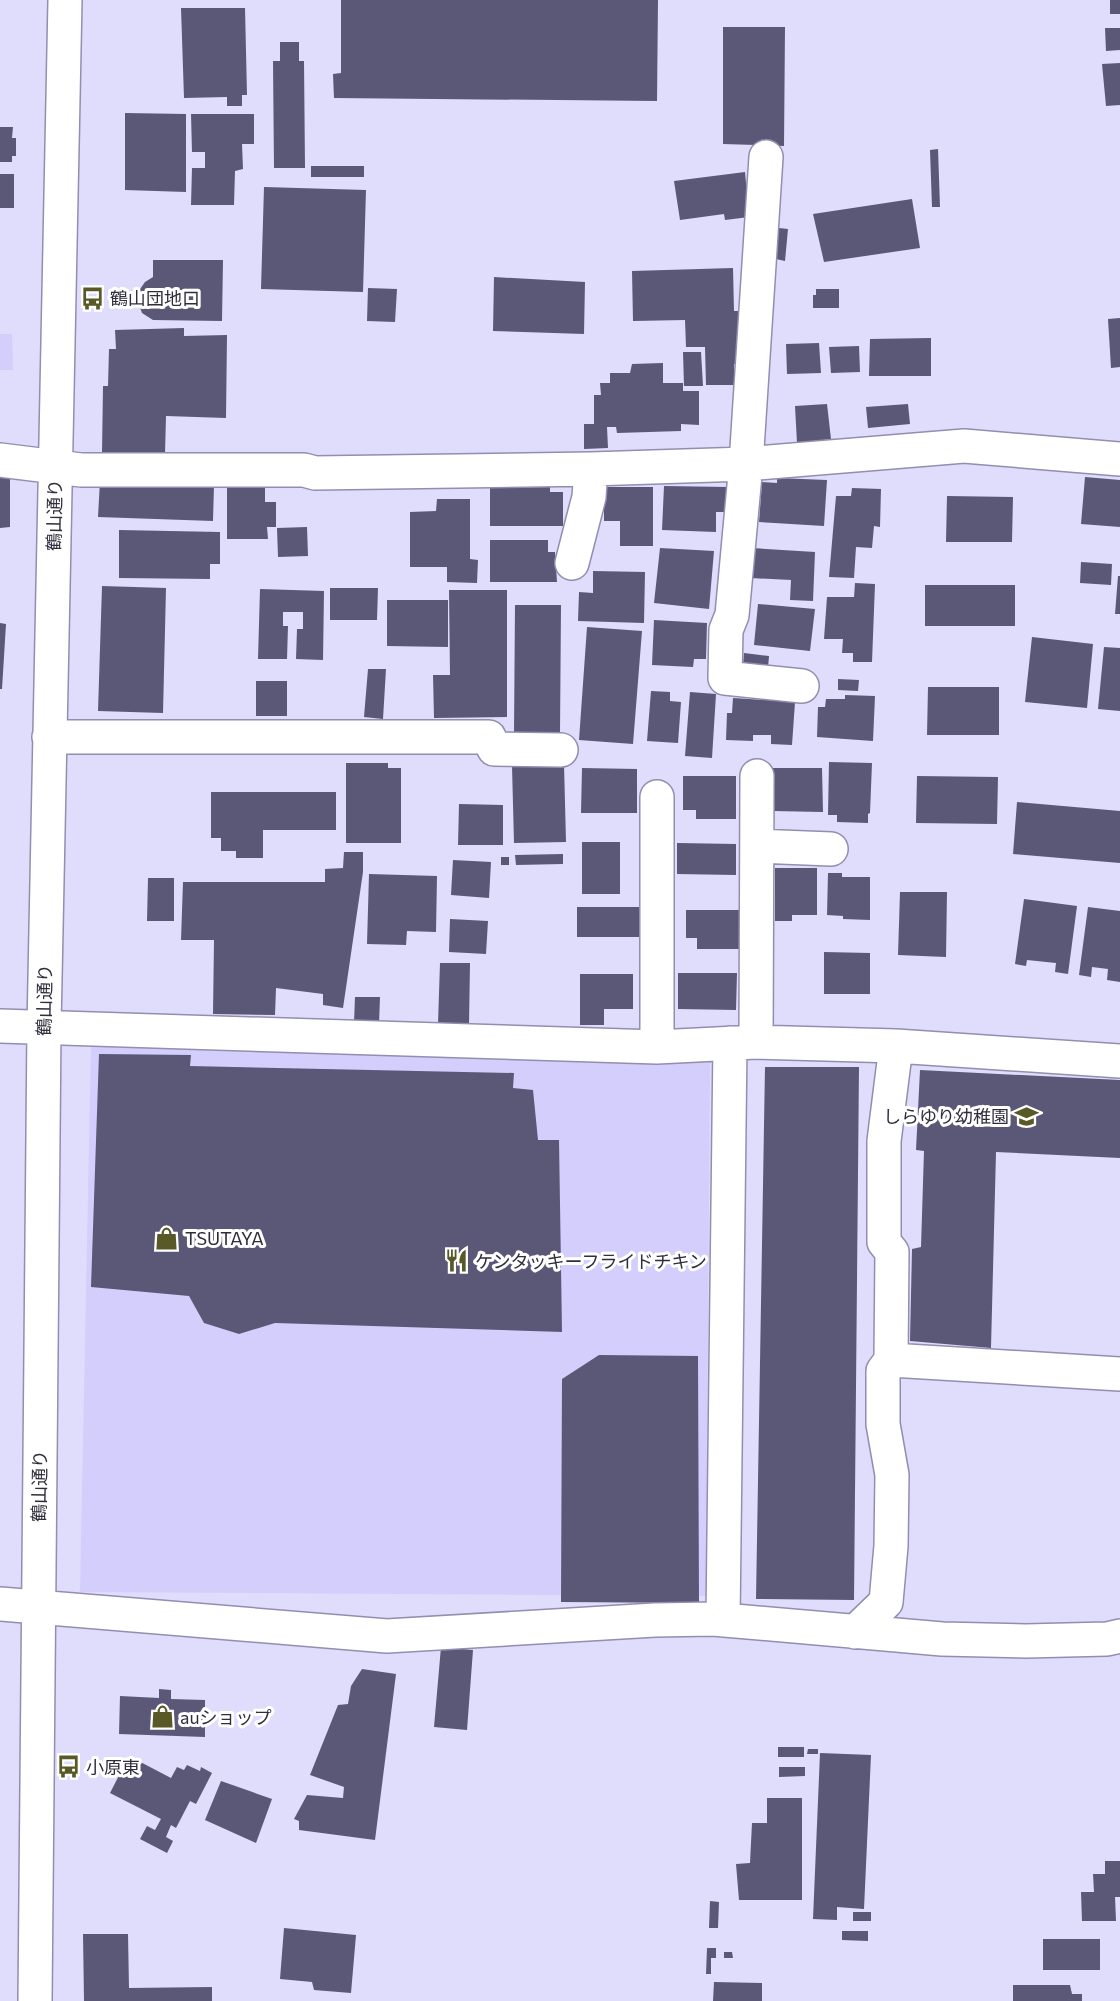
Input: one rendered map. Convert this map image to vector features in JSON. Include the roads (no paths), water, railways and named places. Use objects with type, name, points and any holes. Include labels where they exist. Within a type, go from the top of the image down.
[{"type":"street","name":"鶴山通り","points":[[34,2001],[44,1027],[65,0]]},
{"type":"street","points":[[766,157],[746,464],[732,615],[726,630],[725,678],[802,686]]},
{"type":"street","points":[[0,460],[81,470],[304,470],[315,473],[746,464],[964,446],[1120,459]]},
{"type":"street","points":[[572,563],[589,497],[591,469]]},
{"type":"street","points":[[49,737],[489,736],[494,749],[561,750]]},
{"type":"street","points":[[723,1620],[743,1043],[757,846],[757,776]]},
{"type":"street","points":[[657,797],[657,1047]]},
{"type":"street","points":[[757,846],[831,849]]},
{"type":"street","points":[[0,1026],[657,1047],[743,1043],[896,1047],[1120,1061]]},
{"type":"street","points":[[855,1632],[886,1602],[891,1546],[892,1474],[883,1424],[883,1371],[891,1360],[892,1251],[884,1242],[884,1141],[896,1047]]},
{"type":"street","points":[[891,1360],[1120,1374]]},
{"type":"street","points":[[0,1604],[387,1636],[655,1620],[723,1620],[942,1639],[1107,1639],[1120,1636]]},
{"type":"place","name":"鶴山団地口","points":[[92,298]]},
{"type":"place","name":"しらゆり幼稚園","points":[[1027,1116]]},
{"type":"place","name":"TSUTAYA","points":[[167,1238]]},
{"type":"place","name":"ケンタッキーフライドチキン","points":[[457,1261]]},
{"type":"place","name":"auショップ","points":[[162,1717]]},
{"type":"place","name":"小原東","points":[[68,1767]]}]
